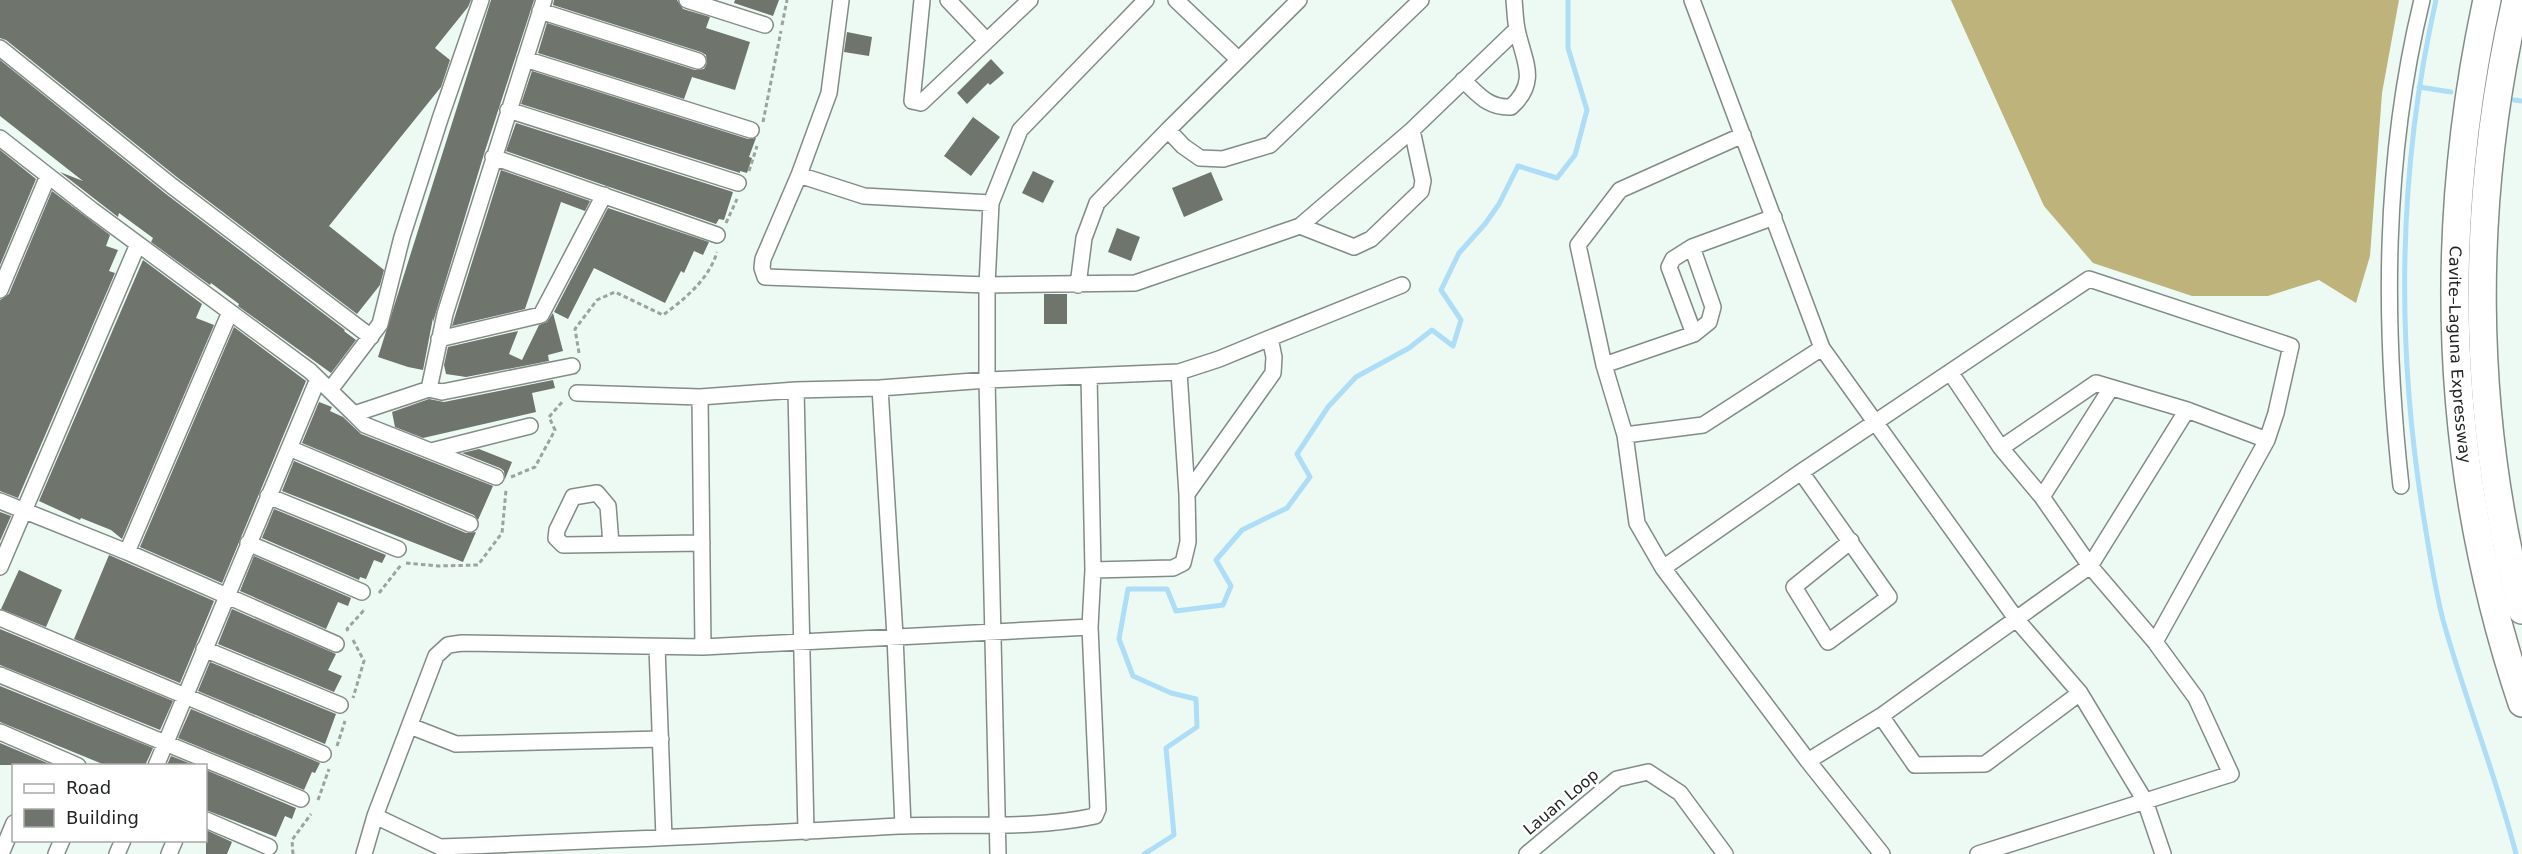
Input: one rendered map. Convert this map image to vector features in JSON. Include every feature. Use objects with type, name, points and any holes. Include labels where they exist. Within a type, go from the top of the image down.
[{"type":"highway","name":"Cavite–Laguna Expressway","points":[[2487,0],[2472,78],[2458,190],[2454,272],[2458,383],[2466,469],[2478,537],[2507,657],[2522,703]]},
{"type":"highway","name":"Cavite–Laguna Expressway","points":[[2516,0],[2499,82],[2490,143],[2483,234],[2482,316],[2483,361],[2493,458],[2501,514],[2522,610]]},
{"type":"street","points":[[330,390],[380,324],[402,237],[481,0]]},
{"type":"street","points":[[687,0],[765,25]]},
{"type":"street","points":[[841,0],[829,93],[799,175],[763,259],[762,268],[765,277],[987,285],[1135,284],[1300,226],[1412,130],[1516,29]]},
{"type":"street","points":[[922,0],[912,101],[921,103],[1030,0]]},
{"type":"street","points":[[948,0],[986,40]]},
{"type":"street","points":[[998,854],[987,380],[987,285],[991,204],[1020,130],[1146,0]]},
{"type":"street","points":[[1176,0],[1238,59]]},
{"type":"street","points":[[1078,285],[1084,238],[1097,204],[1238,59],[1299,0]]},
{"type":"street","points":[[1168,130],[1183,146],[1200,158],[1223,159],[1270,145],[1421,0]]},
{"type":"street","points":[[1463,80],[1486,103],[1498,108],[1511,107],[1523,96],[1528,79],[1525,56],[1516,29],[1514,0]]},
{"type":"street","points":[[1692,0],[1822,348],[2017,620],[2080,693],[2145,801],[2163,854]]},
{"type":"street","points":[[2401,486],[2389,339],[2391,212],[2398,131],[2422,0]]},
{"type":"street","points":[[429,389],[439,339],[493,157],[542,5],[698,61]]},
{"type":"street","points":[[0,48],[172,186],[371,337]]},
{"type":"street","points":[[525,59],[751,130]]},
{"type":"street","points":[[508,111],[738,183]]},
{"type":"street","points":[[1300,226],[1354,247],[1371,239],[1420,191],[1423,181],[1412,130]]},
{"type":"street","points":[[1743,135],[1620,190],[1578,245],[1604,365],[1625,435],[1637,524],[1662,568],[1808,761],[1882,854]]},
{"type":"street","points":[[1,141],[318,379],[365,425],[496,477]]},
{"type":"street","points":[[493,157],[717,235]]},
{"type":"street","points":[[799,175],[864,196],[991,204]]},
{"type":"street","points":[[0,290],[48,176]]},
{"type":"street","points":[[439,339],[541,315],[604,195]]},
{"type":"street","points":[[1694,334],[1669,267],[1673,259],[1692,247],[1774,218]]},
{"type":"street","points":[[0,567],[138,244]]},
{"type":"street","points":[[1604,365],[1694,334],[1709,322],[1713,307],[1692,247]]},
{"type":"street","points":[[1662,568],[2089,279],[2291,346],[2276,413],[2267,440],[2155,642]]},
{"type":"street","points":[[577,393],[700,397],[987,380],[1179,372],[1402,285]]},
{"type":"street","points":[[127,552],[230,312]]},
{"type":"street","points":[[1187,494],[1273,373],[1274,357],[1270,338]]},
{"type":"street","points":[[1625,435],[1703,425],[1822,348]]},
{"type":"street","points":[[354,414],[429,389],[442,392],[572,366]]},
{"type":"street","points":[[1094,570],[1173,568],[1183,562],[1188,542],[1187,494],[1179,372]]},
{"type":"street","points":[[1950,372],[2001,448],[2042,497],[2090,566],[2155,642],[2196,698],[2231,774],[1978,854]]},
{"type":"street","points":[[375,816],[440,850],[903,826],[998,825],[1078,820],[1095,816],[1098,809],[1090,627],[1094,570],[1089,376]]},
{"type":"street","points":[[156,764],[318,379]]},
{"type":"street","points":[[2001,448],[2096,383],[2187,410],[2267,440]]},
{"type":"street","points":[[880,388],[895,636],[903,826]]},
{"type":"street","points":[[2042,497],[2111,388]]},
{"type":"street","points":[[796,390],[804,643],[806,832]]},
{"type":"street","points":[[700,397],[703,647]]},
{"type":"street","points":[[1808,761],[1881,716],[2090,566],[2187,410]]},
{"type":"street","points":[[431,451],[530,426]]},
{"type":"street","points":[[289,448],[470,524]]},
{"type":"street","points":[[1801,472],[1851,541],[1889,597],[1828,642],[1794,587],[1851,541]]},
{"type":"street","points":[[268,496],[399,549]]},
{"type":"street","points":[[0,501],[127,552],[336,644]]},
{"type":"street","points":[[248,543],[362,592]]},
{"type":"street","points":[[611,544],[702,543]]},
{"type":"street","points":[[0,618],[323,754]]},
{"type":"street","points":[[364,854],[375,816],[436,656],[448,645],[703,647],[1090,627]]},
{"type":"street","points":[[657,647],[664,838]]},
{"type":"street","points":[[204,649],[340,705]]},
{"type":"street","points":[[0,675],[301,800]]},
{"type":"street","points":[[1881,716],[1915,765],[1984,764],[2080,693]]},
{"type":"street","points":[[410,726],[456,744],[661,739]]},
{"type":"street","points":[[0,732],[76,764]]},
{"type":"street","points":[[38,764],[44,751]]},
{"type":"street","name":"Lauan Loop","points":[[1527,854],[1617,779],[1648,772],[1680,793],[1725,854]]},
{"type":"street","points":[[207,819],[269,847]]},
{"type":"street","points":[[1,854],[12,828]]},
{"type":"shaded area","points":[[1951,0],[2399,0],[2382,93],[2370,256],[2356,303],[2319,280],[2268,296],[2192,296],[2093,263],[2044,206]]},
{"type":"building","points":[[0,0],[471,0],[435,48],[450,60],[441,87],[329,226],[384,270],[380,285],[357,314],[178,178],[6,40],[0,38]]},
{"type":"building","points":[[491,0],[534,0],[433,322],[433,318],[423,370],[408,367],[378,357]]},
{"type":"building","points":[[554,0],[677,0],[683,9],[710,17],[706,28],[750,42],[735,90],[692,77],[684,99],[538,53],[547,23],[695,70],[704,69],[707,63],[706,55],[701,52],[553,5]]},
{"type":"building","points":[[735,0],[779,0],[773,16],[734,3]]},
{"type":"building","points":[[847,32],[872,37],[869,56],[844,52]]},
{"type":"building","points":[[991,59],[1004,73],[990,85],[988,83],[967,104],[957,93]]},
{"type":"building","points":[[0,60],[166,194],[356,340],[331,373],[238,306],[239,304],[211,283],[210,285],[151,242],[153,238],[119,213],[118,217],[60,172],[83,181],[0,116]]},
{"type":"building","points":[[532,71],[748,139],[756,138],[749,157],[752,158],[747,173],[740,171],[740,173],[521,104]]},
{"type":"building","points":[[973,117],[1000,137],[971,176],[944,156]]},
{"type":"building","points":[[516,123],[733,192],[724,220],[719,219],[716,224],[506,151]]},
{"type":"building","points":[[0,150],[36,179],[0,265]]},
{"type":"building","points":[[501,170],[590,201],[585,211],[561,202],[525,309],[452,326]]},
{"type":"building","points":[[1033,171],[1054,181],[1043,203],[1022,193]]},
{"type":"building","points":[[1211,172],[1223,200],[1184,217],[1172,188]]},
{"type":"building","points":[[52,191],[110,235],[106,246],[118,250],[109,271],[115,273],[18,498],[0,491],[0,300],[9,294]]},
{"type":"building","points":[[608,208],[709,242],[703,255],[694,251],[684,273],[681,271],[665,303],[594,268],[568,319],[554,312]]},
{"type":"building","points":[[1117,228],[1140,237],[1131,261],[1108,252]]},
{"type":"building","points":[[143,260],[202,304],[196,318],[214,325],[122,539],[111,530],[81,518],[80,520],[39,501]]},
{"type":"building","points":[[1044,294],[1067,294],[1067,324],[1044,324]]},
{"type":"building","points":[[553,313],[563,351],[548,355],[549,361],[466,377],[446,374],[444,365],[448,347],[518,331],[509,354],[522,360],[539,325],[547,322]]},
{"type":"building","points":[[234,327],[306,381],[222,583],[140,547]]},
{"type":"building","points":[[553,380],[555,388],[532,393],[536,412],[423,438],[395,427],[392,412],[429,399],[444,402]]},
{"type":"building","points":[[319,402],[332,407],[330,411],[343,417],[361,434],[493,486],[478,520],[474,515],[302,443]]},
{"type":"building","points":[[479,449],[512,462],[505,479],[504,471],[500,468],[462,453]]},
{"type":"building","points":[[294,461],[466,533],[476,532],[463,562],[282,491]]},
{"type":"building","points":[[274,509],[386,555],[382,563],[374,560],[366,579],[360,577],[359,580],[262,538]]},
{"type":"building","points":[[0,512],[11,516],[0,541]]},
{"type":"building","points":[[109,555],[214,601],[180,683],[74,639]]},
{"type":"building","points":[[254,556],[351,598],[348,606],[338,602],[326,629],[240,591]]},
{"type":"building","points":[[19,570],[62,590],[46,627],[1,609]]},
{"type":"building","points":[[232,609],[336,654],[328,670],[342,676],[334,692],[218,644]]},
{"type":"building","points":[[0,629],[173,701],[160,730],[0,665]]},
{"type":"building","points":[[210,662],[336,714],[325,744],[198,691]]},
{"type":"building","points":[[0,686],[153,748],[145,764],[103,764],[0,722]]},
{"type":"building","points":[[191,709],[320,763],[315,773],[312,772],[304,790],[178,738]]},
{"type":"building","points":[[0,743],[50,764],[12,764],[0,765]]},
{"type":"building","points":[[171,756],[191,764],[167,764]]},
{"type":"building","points":[[207,770],[296,808],[292,819],[285,816],[276,837],[207,810]]},
{"type":"building","points":[[207,830],[232,842],[227,854],[206,854]]},
{"type":"waterway","points":[[1144,854],[1174,835],[1166,748],[1197,727],[1196,699],[1171,693],[1133,676],[1119,639],[1128,589],[1167,589],[1176,611],[1223,605],[1231,586],[1216,560],[1242,530],[1287,508],[1310,477],[1297,454],[1328,407],[1356,377],[1409,348],[1432,330],[1453,346],[1461,320],[1441,290],[1459,253],[1485,224],[1499,204],[1518,166],[1557,178],[1575,155],[1587,110],[1568,48],[1568,0]]},
{"type":"waterway","points":[[2436,0],[2423,64],[2408,192],[2405,256],[2408,385],[2414,449],[2437,594],[2443,620],[2516,854]]},
{"type":"waterway","points":[[2419,87],[2451,92]]},
{"type":"waterway","points":[[2514,100],[2522,101]]}]
